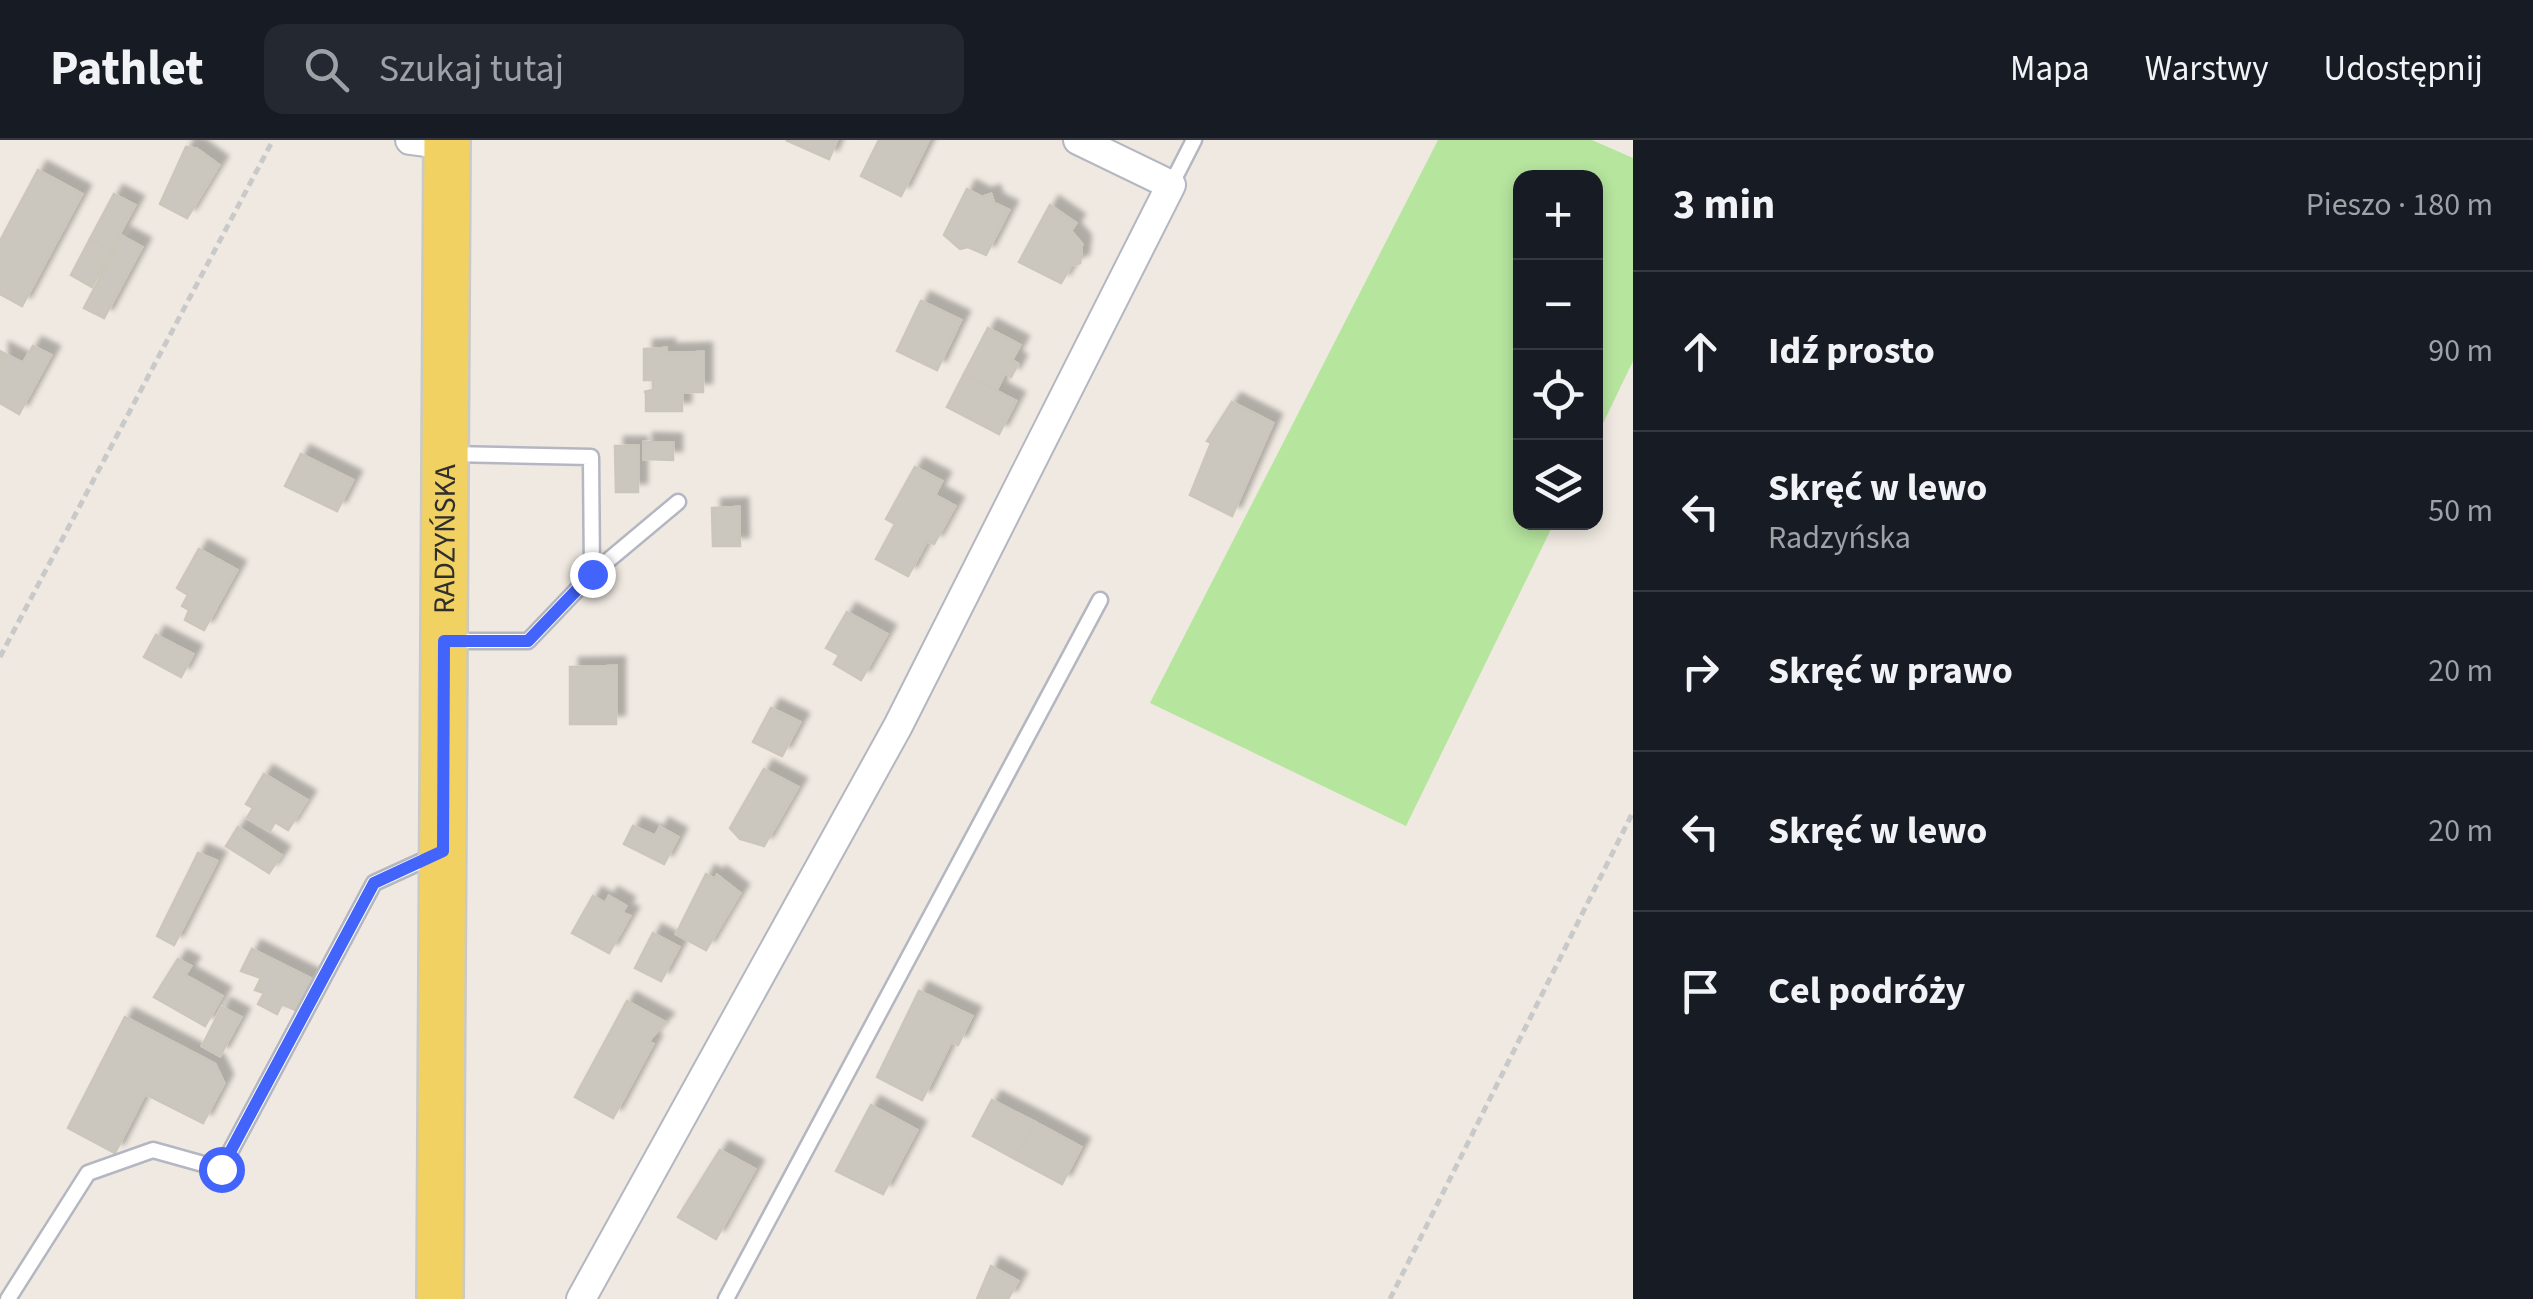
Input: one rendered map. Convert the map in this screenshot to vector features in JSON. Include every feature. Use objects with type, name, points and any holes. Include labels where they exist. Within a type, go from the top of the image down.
[{"type":"main road","name":"RADZYŃSKA","points":[[435,142],[445,454],[440,1299]]},
{"type":"street","points":[[580,1299],[898,726],[1171,185],[1078,140]]},
{"type":"lane","points":[[1171,185],[1194,140]]},
{"type":"lane","points":[[445,454],[591,457],[592,574]]},
{"type":"lane","points":[[444,641],[528,641],[592,574],[678,502]]},
{"type":"lane","points":[[726,1299],[1100,600]]},
{"type":"lane","points":[[8,1299],[88,1173],[153,1150],[221,1169],[374,883],[443,851]]},
{"type":"path","points":[[0,657],[273,140]]},
{"type":"path","points":[[1390,1299],[1633,812]]},
{"type":"green space","points":[[1438,140],[1592,140],[1633,158],[1633,361],[1603,423],[1603,170],[1513,170],[1513,530],[1551,530],[1406,826],[1150,703]]},
{"type":"building","points":[[786,140],[837,140],[829,159]]},
{"type":"building","points":[[879,140],[929,140],[901,196],[861,176]]},
{"type":"building","points":[[186,147],[197,149],[219,165],[187,218],[160,204]]},
{"type":"building","points":[[38,170],[82,194],[22,306],[0,294],[0,241]]},
{"type":"building","points":[[967,189],[982,197],[991,194],[994,203],[1009,210],[986,255],[968,247],[960,249],[944,235]]},
{"type":"building","points":[[114,194],[135,205],[111,250],[90,239]]},
{"type":"building","points":[[1050,205],[1076,223],[1071,231],[1082,244],[1080,263],[1071,266],[1061,283],[1019,262]]},
{"type":"building","points":[[122,236],[142,247],[104,318],[84,308]]},
{"type":"building","points":[[90,239],[111,250],[92,287],[71,275]]},
{"type":"building","points":[[921,301],[961,320],[937,370],[897,351]]},
{"type":"building","points":[[988,328],[1020,345],[1012,360],[1018,364],[1011,377],[1005,373],[996,391],[964,374]]},
{"type":"building","points":[[33,346],[51,355],[19,414],[0,403],[0,351],[23,363]]},
{"type":"building","points":[[666,348],[666,353],[703,352],[703,392],[644,392],[653,390],[653,380],[644,380],[644,349]]},
{"type":"building","points":[[964,374],[1016,401],[999,434],[947,407]]},
{"type":"building","points":[[646,392],[682,392],[682,411],[646,411]]},
{"type":"building","points":[[1232,402],[1273,423],[1232,516],[1190,495],[1211,443],[1207,441]]},
{"type":"building","points":[[644,442],[673,443],[673,460],[644,459]]},
{"type":"building","points":[[615,446],[638,446],[638,492],[616,492]]},
{"type":"building","points":[[301,454],[353,480],[337,511],[285,486]]},
{"type":"building","points":[[915,467],[942,481],[935,495],[955,506],[934,544],[927,541],[908,576],[876,559],[895,524],[886,519]]},
{"type":"building","points":[[739,507],[740,546],[713,546],[712,508]]},
{"type":"building","points":[[199,549],[237,570],[204,630],[185,620],[189,610],[182,606],[188,595],[177,588]]},
{"type":"building","points":[[847,612],[887,634],[861,680],[834,664],[839,655],[826,648]]},
{"type":"building","points":[[156,635],[193,654],[181,677],[144,657]]},
{"type":"building","points":[[616,666],[616,724],[570,724],[570,667]]},
{"type":"building","points":[[771,708],[800,722],[782,756],[753,742]]},
{"type":"building","points":[[764,769],[798,787],[764,846],[740,839],[730,828]]},
{"type":"building","points":[[264,774],[307,800],[288,830],[275,822],[270,831],[247,818],[253,808],[246,804]]},
{"type":"building","points":[[633,826],[655,836],[660,827],[678,837],[664,864],[624,844]]},
{"type":"building","points":[[238,827],[281,855],[269,873],[226,846]]},
{"type":"building","points":[[198,853],[217,861],[174,945],[157,936]]},
{"type":"building","points":[[706,874],[715,879],[717,875],[740,893],[706,950],[676,934]]},
{"type":"building","points":[[593,896],[605,903],[609,896],[626,906],[622,913],[630,916],[609,953],[572,933]]},
{"type":"building","points":[[653,933],[679,947],[661,981],[635,968]]},
{"type":"building","points":[[252,949],[312,979],[295,1010],[282,1004],[277,1014],[258,1004],[264,993],[255,990],[261,978],[241,971]]},
{"type":"building","points":[[178,959],[191,966],[185,975],[222,996],[205,1026],[154,997]]},
{"type":"building","points":[[919,991],[972,1016],[958,1045],[951,1042],[922,1100],[877,1077]]},
{"type":"building","points":[[627,1001],[665,1022],[648,1042],[653,1044],[613,1118],[575,1097]]},
{"type":"building","points":[[222,1007],[241,1017],[220,1056],[202,1046]]},
{"type":"building","points":[[125,1017],[215,1064],[224,1083],[203,1123],[145,1094],[115,1153],[68,1128]]},
{"type":"building","points":[[992,1100],[1035,1122],[1015,1159],[973,1136]]},
{"type":"building","points":[[871,1105],[917,1130],[883,1194],[836,1171]]},
{"type":"building","points":[[1035,1122],[1081,1147],[1062,1184],[1015,1159]]},
{"type":"building","points":[[720,1150],[755,1169],[716,1239],[678,1217]]},
{"type":"building","points":[[991,1266],[1018,1281],[1008,1299],[977,1299]]},
{"type":"route","points":[[221,1169],[374,883],[443,851],[444,641],[528,641],[592,574]]}]
